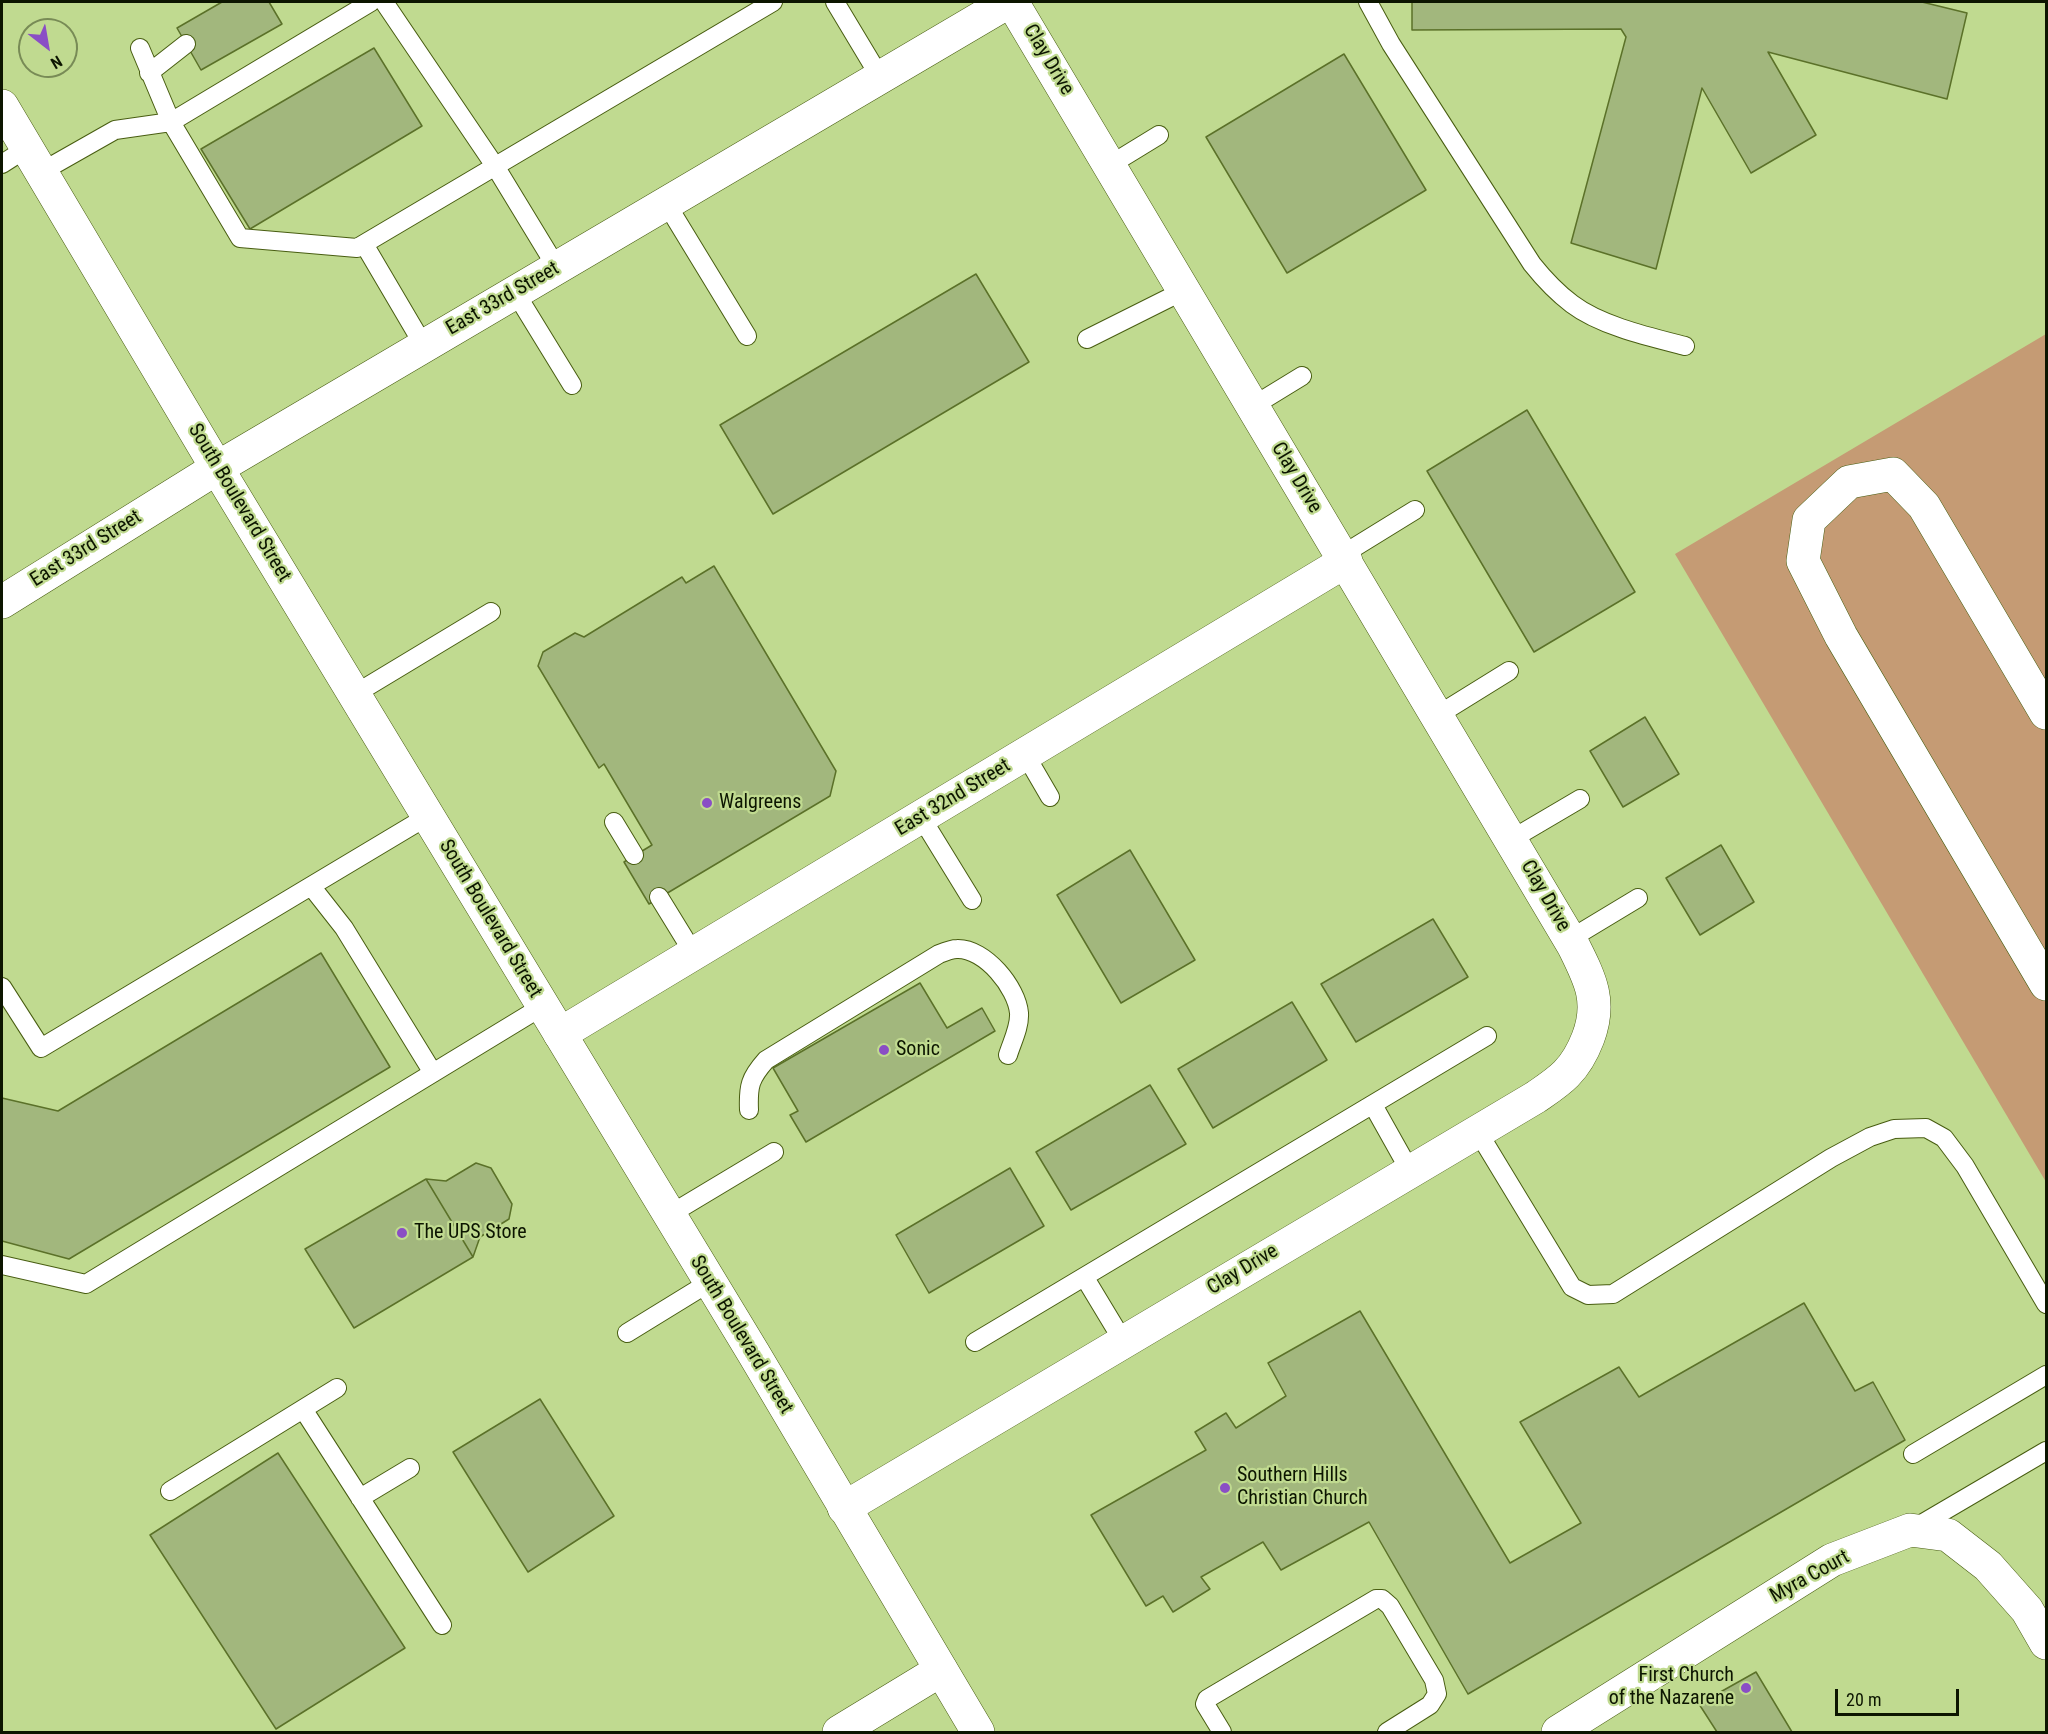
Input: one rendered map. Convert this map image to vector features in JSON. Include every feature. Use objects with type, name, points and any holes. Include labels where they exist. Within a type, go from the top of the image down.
[{"type":"street","name":"East 33rd Street","points":[[2,602],[217,468],[1008,2]]},
{"type":"street","name":"Clay Drive","points":[[844,1508],[1536,1097],[1567,1073],[1582,1052],[1594,1021],[1593,993],[1587,971],[1570,939],[1012,2]]},
{"type":"street","name":"South Boulevard Street","points":[[2,106],[23,161],[217,468],[355,694],[978,1732]]},
{"type":"street","points":[[2046,713],[1924,506],[1893,474],[1849,482],[1809,520],[1803,561],[1841,636],[2046,984]]},
{"type":"street","name":"East 32nd Street","points":[[560,1034],[1025,754],[1344,558]]},
{"type":"street","name":"Myra Court","points":[[1558,1732],[1832,1560],[1910,1530],[1948,1535],[1989,1566],[2027,1610],[2046,1643]]},
{"type":"street","points":[[839,1732],[941,1670]]},
{"type":"lane","points":[[23,161],[115,130],[171,122],[371,2]]},
{"type":"lane","points":[[384,2],[495,166],[557,268]]},
{"type":"lane","points":[[140,48],[171,122],[240,238],[357,248],[773,2]]},
{"type":"lane","points":[[835,2],[880,76]]},
{"type":"lane","points":[[1368,2],[1391,44],[1526,254],[1551,287],[1574,305],[1598,318],[1654,338],[1685,346]]},
{"type":"lane","points":[[149,73],[186,44]]},
{"type":"lane","points":[[1110,165],[1159,135]]},
{"type":"lane","points":[[666,203],[747,336]]},
{"type":"lane","points":[[364,244],[424,346]]},
{"type":"lane","points":[[1087,339],[1185,290]]},
{"type":"lane","points":[[515,292],[572,385]]},
{"type":"lane","points":[[1253,405],[1302,376]]},
{"type":"lane","points":[[1344,558],[1415,510]]},
{"type":"lane","points":[[355,694],[491,612]]},
{"type":"lane","points":[[1438,715],[1509,671]]},
{"type":"lane","points":[[1025,754],[1050,797]]},
{"type":"lane","points":[[1512,839],[1580,799]]},
{"type":"lane","points":[[2,987],[41,1048],[428,816]]},
{"type":"lane","points":[[921,817],[972,900]]},
{"type":"lane","points":[[614,822],[634,855]]},
{"type":"lane","points":[[311,886],[344,928],[433,1073]]},
{"type":"lane","points":[[659,897],[694,954]]},
{"type":"lane","points":[[1570,939],[1638,898]]},
{"type":"lane","points":[[749,1110],[749,1085],[754,1074],[766,1060],[939,954],[958,949],[983,959],[998,971],[1016,997],[1019,1016],[1008,1054]]},
{"type":"lane","points":[[2,1265],[86,1284],[543,1006]]},
{"type":"lane","points":[[975,1342],[1488,1036]]},
{"type":"lane","points":[[1373,1105],[1410,1171]]},
{"type":"lane","points":[[1478,1132],[1572,1287],[1588,1295],[1613,1294],[1831,1158],[1869,1137],[1894,1129],[1926,1128],[1944,1138],[1965,1166],[2046,1304]]},
{"type":"lane","points":[[669,1215],[774,1152]]},
{"type":"lane","points":[[1085,1278],[1123,1341]]},
{"type":"lane","points":[[627,1333],[710,1282]]},
{"type":"lane","points":[[1913,1454],[2046,1375]]},
{"type":"lane","points":[[170,1491],[337,1388]]},
{"type":"lane","points":[[303,1409],[442,1625]]},
{"type":"lane","points":[[1910,1530],[2046,1452]]},
{"type":"lane","points":[[360,1498],[410,1468]]},
{"type":"lane","points":[[1222,1732],[1210,1715],[1205,1704],[1207,1699],[1376,1599],[1382,1599],[1390,1606],[1434,1680],[1437,1694],[1430,1705],[1387,1732]]},
{"type":"shaded area","points":[[2046,334],[2046,1182],[1675,554]]},
{"type":"building","points":[[222,2],[269,2],[282,24],[201,70],[177,28]]},
{"type":"building","points":[[1412,2],[1922,2],[1967,13],[1947,99],[1768,52],[1816,135],[1751,173],[1702,88],[1656,269],[1571,243],[1626,37],[1621,29],[1412,30]]},
{"type":"building","points":[[374,48],[422,126],[250,229],[201,149]]},
{"type":"building","points":[[1344,54],[1426,190],[1287,273],[1206,137]]},
{"type":"building","points":[[976,274],[1029,362],[773,514],[720,425]]},
{"type":"building","points":[[1527,410],[1635,592],[1534,652],[1427,471]]},
{"type":"building","name":"Walgreens","points":[[714,566],[836,771],[830,796],[649,904],[624,862],[652,845],[604,764],[599,768],[538,666],[543,652],[575,633],[584,637],[682,577],[686,583]]},
{"type":"building","points":[[1645,717],[1679,774],[1623,807],[1590,751]]},
{"type":"building","points":[[1721,845],[1754,902],[1700,935],[1666,878]]},
{"type":"building","points":[[1130,850],[1195,960],[1121,1003],[1057,895]]},
{"type":"building","points":[[1433,919],[1468,977],[1356,1042],[1321,984]]},
{"type":"building","points":[[321,953],[390,1067],[69,1259],[2,1241],[2,1098],[58,1111]]},
{"type":"building","name":"Sonic","points":[[920,983],[947,1028],[982,1008],[995,1031],[806,1142],[790,1115],[798,1111],[773,1068]]},
{"type":"building","points":[[1292,1002],[1327,1060],[1213,1128],[1178,1069]]},
{"type":"building","points":[[1150,1085],[1186,1144],[1071,1210],[1036,1152]]},
{"type":"building","points":[[476,1163],[491,1168],[512,1204],[509,1219],[480,1237],[473,1257],[426,1179],[446,1181]]},
{"type":"building","points":[[1010,1168],[1044,1226],[929,1293],[896,1235]]},
{"type":"building","points":[[426,1179],[473,1257],[354,1328],[305,1249]]},
{"type":"building","points":[[1804,1303],[1855,1391],[1873,1382],[1905,1440],[1468,1694],[1369,1522],[1281,1570],[1263,1542],[1201,1577],[1210,1589],[1173,1612],[1163,1596],[1146,1606],[1091,1515],[1206,1450],[1195,1432],[1226,1413],[1236,1428],[1286,1396],[1268,1363],[1360,1311],[1510,1563],[1581,1523],[1520,1422],[1619,1367],[1639,1397]]},
{"type":"building","points":[[540,1399],[614,1516],[528,1572],[453,1452]]},
{"type":"building","points":[[278,1453],[405,1648],[276,1729],[150,1535]]},
{"type":"building","name":"First Church of the Nazarene","points":[[1756,1672],[1792,1732],[1717,1732],[1699,1704]]},
{"type":"place","name":"Walgreens","points":[[707,803]]},
{"type":"place","name":"Sonic","points":[[884,1050]]},
{"type":"place","name":"The UPS Store","points":[[402,1233]]},
{"type":"place","name":"Southern Hills Christian Church","points":[[1225,1488]]},
{"type":"place","name":"First Church of the Nazarene","points":[[1746,1688]]}]
